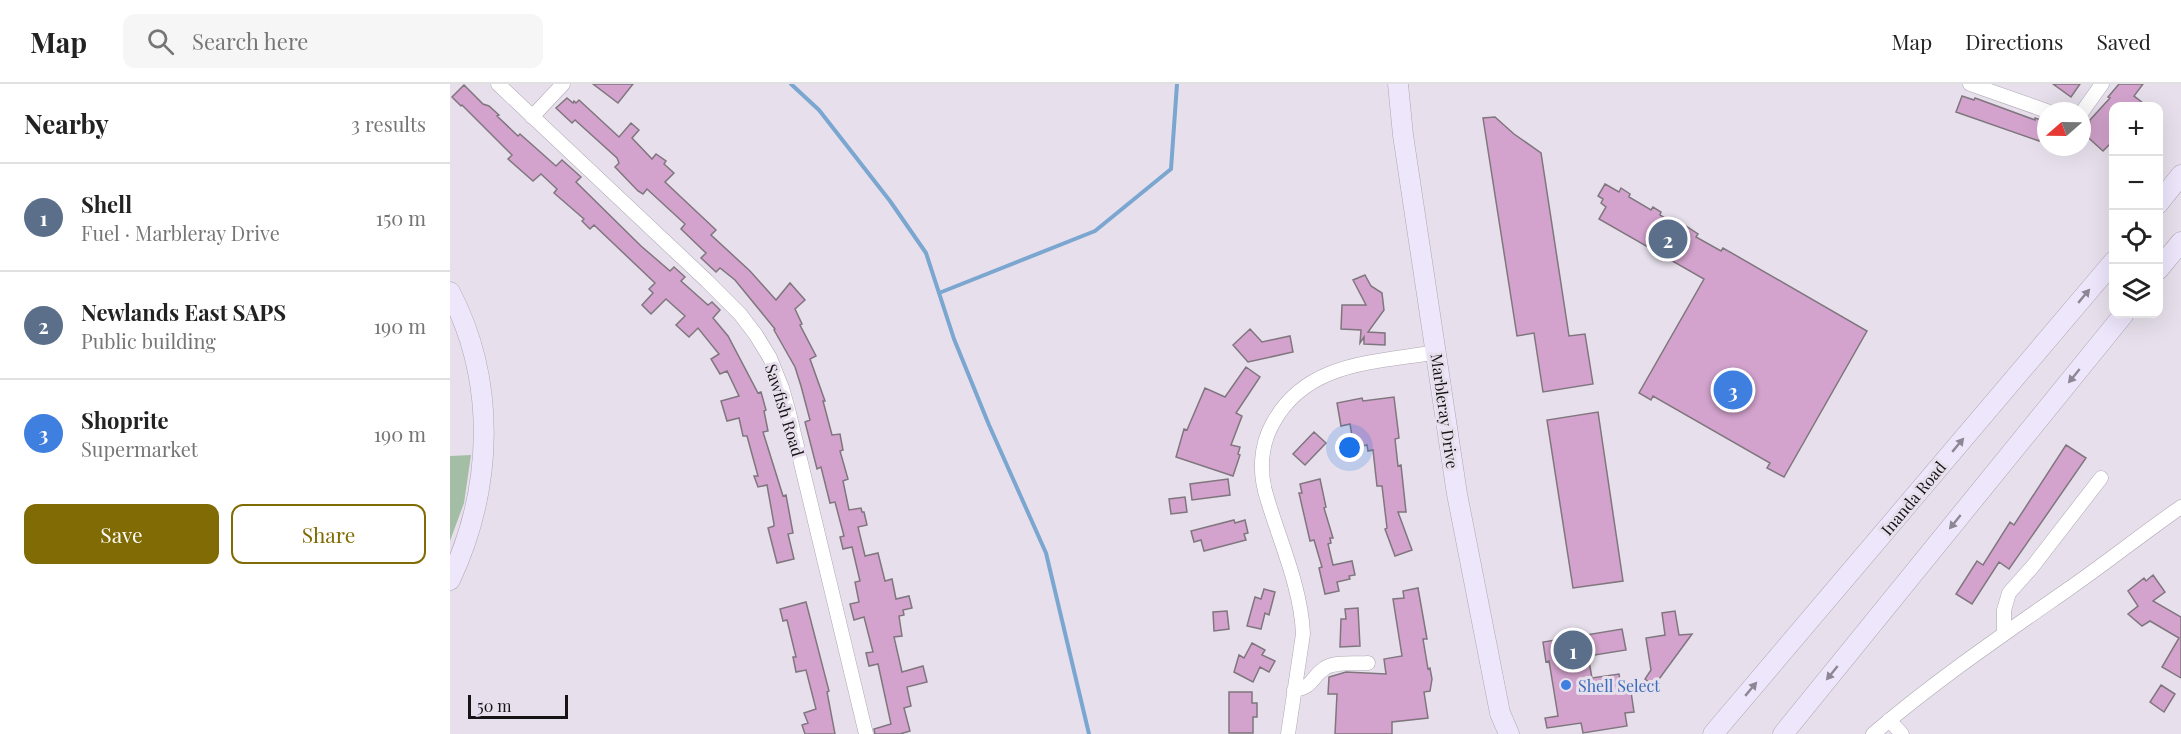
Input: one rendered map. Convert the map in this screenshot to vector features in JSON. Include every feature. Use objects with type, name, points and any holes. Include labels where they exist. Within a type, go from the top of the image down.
[{"type":"main road","name":"Marbleray Drive","points":[[1398,84],[1406,157],[1457,494],[1500,713],[1509,734]]},
{"type":"main road","points":[[2163,198],[2181,175]]},
{"type":"main road","points":[[2163,264],[2181,242]]},
{"type":"main road","name":"Inanda Road","points":[[1713,734],[2111,264]]},
{"type":"main road","points":[[450,292],[464,322],[476,365],[483,404],[484,431],[481,479],[475,513],[450,580]]},
{"type":"main road","points":[[1783,734],[2121,318]]},
{"type":"street","name":"Sawfish Road","points":[[498,84],[716,289],[740,314],[770,358],[789,413],[866,734]]},
{"type":"street","points":[[532,117],[563,84]]},
{"type":"street","points":[[1970,84],[2037,107]]},
{"type":"street","points":[[2089,102],[2102,84]]},
{"type":"street","points":[[1288,734],[1303,634],[1296,591],[1263,484],[1262,455],[1271,427],[1280,410],[1295,392],[1324,375],[1342,368],[1437,352]]},
{"type":"street","points":[[2004,632],[2004,610],[2009,593],[2102,478]]},
{"type":"street","points":[[1874,734],[1922,692],[2181,507]]},
{"type":"street","points":[[1294,690],[1308,687],[1325,668],[1334,665],[1368,663]]},
{"type":"street","points":[[1889,720],[1902,734]]},
{"type":"green space","points":[[471,455],[464,503],[450,541],[450,456]]},
{"type":"building","points":[[593,84],[633,84],[618,103]]},
{"type":"building","points":[[2053,84],[2080,84],[2071,97]]},
{"type":"building","points":[[2119,84],[2143,84],[2134,96],[2142,102],[2109,102],[2109,145],[2103,151],[2091,140],[2091,119],[2110,98],[2108,97]]},
{"type":"building","points":[[464,85],[483,104],[499,115],[497,116],[518,136],[520,134],[556,166],[562,160],[581,177],[576,182],[641,246],[670,271],[674,267],[685,277],[681,281],[708,305],[712,302],[720,310],[713,318],[728,336],[758,393],[761,392],[768,431],[763,432],[783,496],[786,495],[793,533],[788,534],[794,559],[777,563],[768,528],[774,524],[767,485],[758,487],[754,476],[758,476],[747,436],[743,436],[739,418],[727,421],[721,401],[739,396],[727,371],[720,374],[711,359],[719,354],[698,328],[689,337],[676,325],[685,316],[666,299],[651,314],[642,305],[653,293],[649,289],[655,283],[594,225],[590,229],[582,221],[584,219],[554,193],[557,189],[541,174],[533,181],[508,159],[512,155],[452,97]]},
{"type":"building","points":[[1962,96],[1974,100],[1975,98],[2035,120],[2037,119],[2037,140],[1956,112]]},
{"type":"building","points":[[567,98],[573,103],[579,100],[619,137],[631,123],[639,130],[632,138],[652,159],[656,154],[666,161],[664,164],[674,173],[665,182],[716,230],[711,235],[750,271],[776,300],[790,283],[805,300],[795,309],[802,324],[800,325],[816,356],[810,359],[825,401],[823,401],[832,435],[840,434],[843,450],[840,451],[848,479],[843,481],[849,510],[861,508],[864,512],[867,525],[858,527],[865,556],[878,553],[885,581],[892,579],[896,599],[909,596],[912,608],[903,610],[904,615],[899,616],[902,636],[894,637],[902,672],[923,666],[927,682],[907,687],[911,706],[904,708],[910,731],[900,734],[875,734],[874,729],[891,724],[878,664],[869,666],[866,653],[873,652],[864,617],[854,620],[850,604],[859,602],[855,582],[860,581],[852,547],[843,549],[840,537],[844,536],[835,502],[830,503],[821,467],[817,469],[805,422],[810,420],[801,386],[795,367],[775,329],[735,280],[720,268],[716,272],[701,258],[706,253],[681,229],[685,224],[647,189],[643,194],[638,191],[615,167],[619,163],[617,158],[575,120],[572,123],[556,108]]},
{"type":"building","points":[[1495,117],[1541,153],[1569,336],[1585,334],[1593,384],[1543,392],[1534,333],[1517,336],[1483,118]]},
{"type":"building","points":[[1605,184],[1619,192],[1621,188],[1630,194],[1629,197],[1651,210],[1653,207],[1661,212],[1660,215],[1684,230],[1686,226],[1698,234],[1696,237],[1721,251],[1723,248],[1867,331],[1784,477],[1767,468],[1770,463],[1653,396],[1651,400],[1639,393],[1704,279],[1599,219],[1606,207],[1601,203],[1603,199],[1598,196]]},
{"type":"building","points":[[1365,275],[1371,286],[1382,293],[1384,310],[1368,332],[1385,333],[1385,345],[1364,344],[1364,337],[1360,343],[1361,330],[1341,329],[1342,305],[1366,305],[1353,280]]},
{"type":"building","points":[[1250,329],[1262,342],[1290,336],[1293,352],[1248,362],[1233,345]]},
{"type":"building","points":[[1246,367],[1260,377],[1236,413],[1242,416],[1231,445],[1240,447],[1238,454],[1240,455],[1233,476],[1176,457],[1184,429],[1187,430],[1205,388],[1225,397]]},
{"type":"building","points":[[1394,397],[1399,438],[1395,439],[1398,466],[1401,465],[1406,512],[1398,512],[1412,550],[1395,556],[1385,529],[1387,528],[1382,486],[1377,486],[1373,450],[1368,451],[1367,445],[1358,447],[1356,436],[1352,436],[1350,424],[1341,426],[1337,403],[1362,398],[1363,401]]},
{"type":"building","points":[[1598,412],[1623,581],[1573,588],[1547,420]]},
{"type":"building","points":[[1314,432],[1326,443],[1305,465],[1293,454]]},
{"type":"building","points":[[2066,445],[2086,458],[2009,569],[1999,562],[1972,604],[1956,594],[1977,561],[1983,565],[2010,522],[2014,525]]},
{"type":"building","points":[[1228,479],[1230,495],[1192,500],[1190,484]]},
{"type":"building","points":[[1320,479],[1326,507],[1324,508],[1333,538],[1330,538],[1331,543],[1328,544],[1333,565],[1352,561],[1355,575],[1349,576],[1350,579],[1337,582],[1339,591],[1325,594],[1319,568],[1322,567],[1314,540],[1310,541],[1299,493],[1302,493],[1300,484]]},
{"type":"building","points":[[1185,497],[1187,512],[1171,514],[1169,499]]},
{"type":"building","points":[[1234,520],[1235,523],[1245,520],[1248,533],[1244,534],[1246,540],[1204,551],[1201,540],[1194,542],[1191,531]]},
{"type":"building","points":[[2153,575],[2165,592],[2153,601],[2181,617],[2181,678],[2162,667],[2179,638],[2150,621],[2142,626],[2128,614],[2138,606],[2128,591],[2144,578],[2146,581]]},
{"type":"building","points":[[1418,588],[1427,639],[1423,639],[1432,679],[1430,691],[1424,692],[1428,718],[1392,722],[1392,734],[1335,734],[1337,694],[1328,694],[1329,677],[1346,672],[1386,674],[1384,659],[1402,656],[1393,599],[1404,598],[1403,591]]},
{"type":"building","points":[[1264,589],[1275,592],[1269,615],[1265,613],[1261,629],[1247,626],[1255,597],[1261,599]]},
{"type":"building","points":[[806,602],[829,691],[827,692],[835,734],[805,734],[802,725],[808,723],[804,713],[816,709],[806,670],[796,672],[793,657],[796,657],[787,620],[783,621],[780,609]]},
{"type":"building","points":[[1358,608],[1360,646],[1340,647],[1341,619],[1346,619],[1345,609]]},
{"type":"building","points":[[1227,611],[1229,629],[1214,631],[1213,612]]},
{"type":"building","points":[[1675,611],[1679,635],[1692,634],[1654,686],[1645,679],[1651,670],[1646,638],[1665,635],[1662,613]]},
{"type":"building","points":[[1622,629],[1626,650],[1588,656],[1592,678],[1619,674],[1621,686],[1630,685],[1634,712],[1625,713],[1627,726],[1583,733],[1581,723],[1547,728],[1545,718],[1558,716],[1549,661],[1546,662],[1543,642]]},
{"type":"building","points":[[1252,643],[1265,650],[1262,655],[1275,661],[1269,672],[1260,667],[1253,682],[1234,672],[1239,655],[1244,658]]},
{"type":"building","points":[[2161,685],[2175,694],[2164,712],[2150,702]]},
{"type":"building","points":[[1229,692],[1252,692],[1252,703],[1257,703],[1257,717],[1253,717],[1253,733],[1229,733]]},
{"type":"waterway","points":[[791,84],[819,110],[890,201],[926,253],[954,339],[989,425],[1046,553],[1089,734]]},
{"type":"waterway","points":[[939,293],[1095,231],[1171,169],[1177,84]]},
{"type":"place","name":"Newlands East SAPS","points":[[1668,239]]},
{"type":"place","name":"Shoprite","points":[[1733,390]]},
{"type":"place","name":"Shell","points":[[1573,650]]},
{"type":"place","name":"Shell Select","points":[[1566,685]]}]
